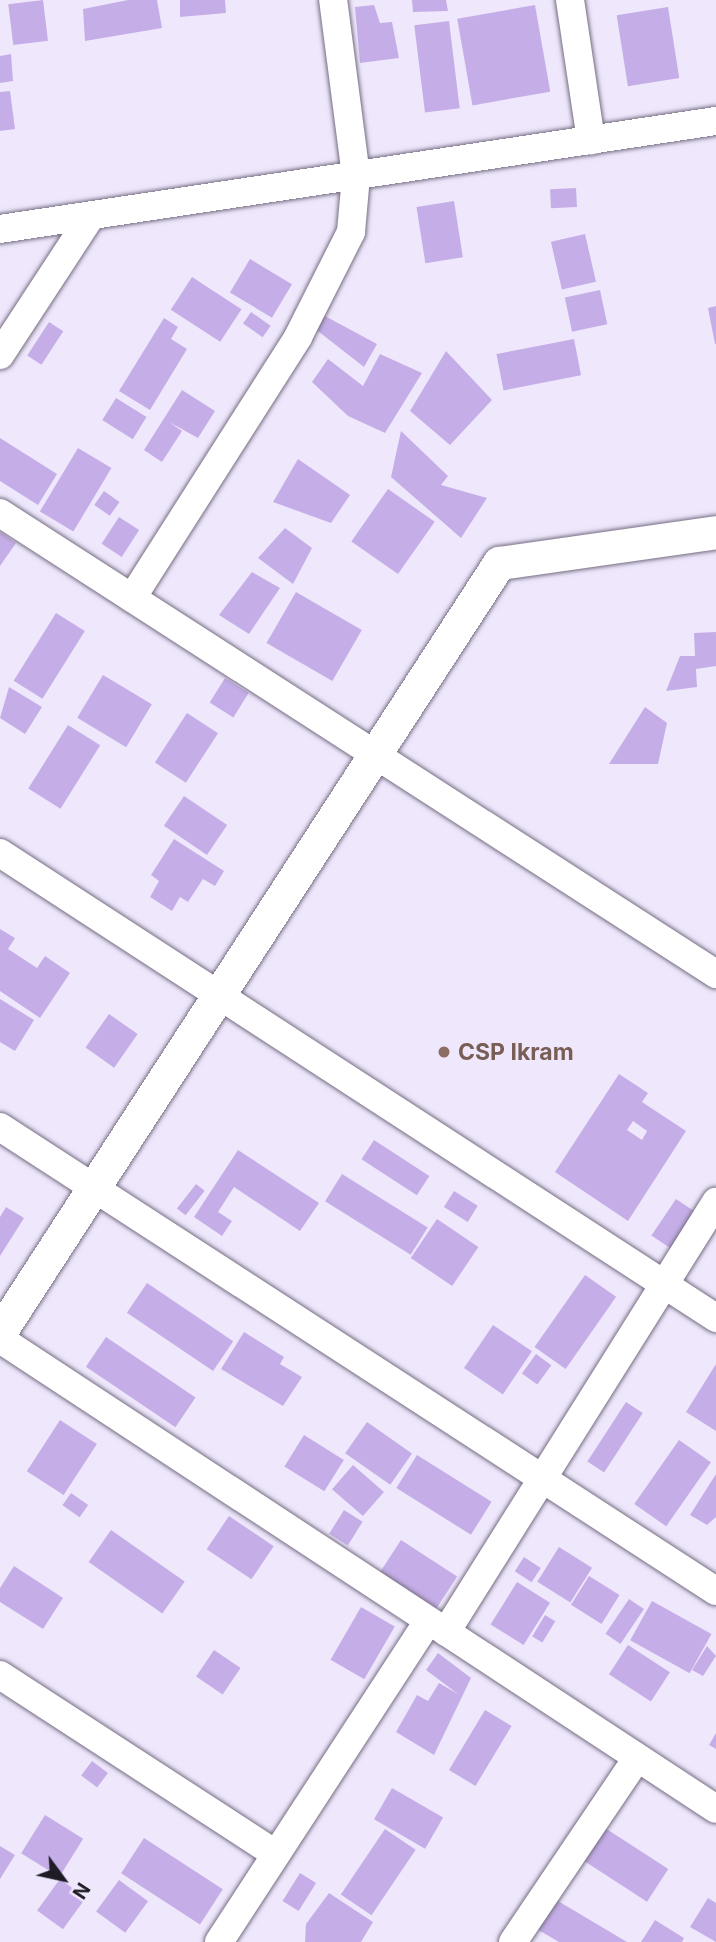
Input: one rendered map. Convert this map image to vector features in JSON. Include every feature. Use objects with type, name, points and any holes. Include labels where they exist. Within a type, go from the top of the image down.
[{"type":"street","points":[[132,598],[336,271],[351,232],[356,176],[332,0]]},
{"type":"street","points":[[570,0],[591,140]]},
{"type":"street","points":[[0,229],[716,121]]},
{"type":"street","points":[[0,355],[91,216]]},
{"type":"street","points":[[0,513],[716,974]]},
{"type":"street","points":[[0,1332],[499,563],[716,532]]},
{"type":"street","points":[[0,853],[716,1318]]},
{"type":"street","points":[[0,1127],[716,1591]]},
{"type":"street","points":[[219,1942],[276,1854],[542,1480],[716,1202]]},
{"type":"street","points":[[0,1339],[716,1809]]},
{"type":"street","points":[[0,1675],[276,1854]]},
{"type":"street","points":[[513,1942],[637,1758]]},
{"type":"building","points":[[43,0],[48,41],[13,45],[8,4]]},
{"type":"building","points":[[128,0],[157,0],[162,28],[85,41],[83,9]]},
{"type":"building","points":[[180,0],[225,0],[226,13],[180,17]]},
{"type":"building","points":[[412,0],[446,0],[448,11],[413,12]]},
{"type":"building","points":[[374,5],[380,23],[392,22],[399,58],[360,63],[355,7]]},
{"type":"building","points":[[535,5],[550,92],[472,105],[457,19]]},
{"type":"building","points":[[668,7],[679,78],[628,86],[617,15]]},
{"type":"building","points":[[449,21],[460,108],[425,113],[414,25]]},
{"type":"building","points":[[11,54],[13,81],[0,83],[0,56]]},
{"type":"building","points":[[10,91],[15,129],[0,131],[0,92]]},
{"type":"building","points":[[576,188],[577,207],[551,208],[550,189]]},
{"type":"building","points":[[454,201],[463,257],[425,263],[416,207]]},
{"type":"building","points":[[585,234],[596,282],[562,290],[551,242]]},
{"type":"building","points":[[250,259],[292,284],[272,318],[230,292]]},
{"type":"building","points":[[192,277],[241,309],[220,342],[171,310]]},
{"type":"building","points":[[600,290],[607,324],[572,332],[565,297]]},
{"type":"building","points":[[716,306],[716,344],[715,344],[708,308]]},
{"type":"building","points":[[251,312],[271,326],[263,337],[243,323]]},
{"type":"building","points":[[323,315],[377,344],[364,367],[314,328]]},
{"type":"building","points":[[164,318],[178,327],[171,339],[187,349],[150,410],[119,391]]},
{"type":"building","points":[[49,322],[63,331],[41,365],[27,356]]},
{"type":"building","points":[[574,339],[581,375],[504,390],[496,354]]},
{"type":"building","points":[[446,351],[492,400],[450,445],[410,411]]},
{"type":"building","points":[[380,354],[422,373],[385,433],[348,416],[312,382],[328,359],[363,386]]},
{"type":"building","points":[[182,390],[215,411],[198,438],[169,422],[182,431],[162,462],[144,450]]},
{"type":"building","points":[[116,398],[147,417],[133,439],[102,420]]},
{"type":"building","points":[[401,431],[448,476],[441,485],[487,498],[461,538],[391,477]]},
{"type":"building","points":[[0,438],[57,474],[38,505],[0,481]]},
{"type":"building","points":[[78,448],[111,468],[73,532],[40,511]]},
{"type":"building","points":[[298,459],[350,495],[331,523],[273,502]]},
{"type":"building","points":[[388,489],[435,522],[398,574],[351,541]]},
{"type":"building","points":[[104,491],[120,502],[110,516],[94,505]]},
{"type":"building","points":[[119,517],[139,530],[122,557],[102,544]]},
{"type":"building","points":[[285,528],[312,548],[293,584],[258,558]]},
{"type":"building","points":[[0,532],[16,543],[0,566]]},
{"type":"building","points":[[252,572],[280,588],[249,634],[219,615]]},
{"type":"building","points":[[296,592],[362,630],[332,681],[266,643]]},
{"type":"building","points":[[56,613],[85,631],[42,699],[14,681]]},
{"type":"building","points":[[716,632],[716,666],[696,669],[697,687],[666,691],[680,656],[695,656],[694,633]]},
{"type":"building","points":[[103,675],[152,704],[126,747],[77,718]]},
{"type":"building","points":[[225,678],[249,693],[233,717],[210,703]]},
{"type":"building","points":[[9,687],[42,707],[25,734],[0,718]]},
{"type":"building","points":[[645,707],[667,723],[658,764],[609,764]]},
{"type":"building","points":[[187,713],[218,733],[186,783],[155,762]]},
{"type":"building","points":[[68,725],[100,745],[60,809],[28,789]]},
{"type":"building","points":[[184,796],[227,825],[207,855],[164,826]]},
{"type":"building","points":[[174,839],[224,871],[215,886],[203,879],[188,902],[180,897],[172,911],[150,897],[159,881],[151,875]]},
{"type":"building","points":[[0,929],[15,938],[8,949],[37,968],[45,956],[70,973],[40,1018],[0,991]]},
{"type":"building","points":[[0,999],[34,1020],[15,1051],[0,1042]]},
{"type":"building","points":[[109,1014],[138,1034],[114,1068],[85,1048]]},
{"type":"building","points":[[619,1074],[648,1093],[642,1102],[686,1131],[628,1221],[555,1172]],"holes":[[[633,1121],[647,1131],[642,1140],[627,1130]]]},
{"type":"building","points":[[374,1140],[429,1176],[417,1195],[361,1159]]},
{"type":"building","points":[[238,1150],[319,1203],[300,1231],[234,1187],[218,1212],[232,1221],[222,1236],[194,1217]]},
{"type":"building","points":[[342,1174],[428,1228],[411,1255],[325,1201]]},
{"type":"building","points":[[196,1184],[205,1191],[186,1215],[177,1208]]},
{"type":"building","points":[[454,1191],[478,1206],[468,1222],[444,1207]]},
{"type":"building","points":[[676,1199],[698,1214],[674,1251],[651,1235]]},
{"type":"building","points":[[6,1207],[24,1218],[0,1256],[0,1217]]},
{"type":"building","points":[[437,1219],[478,1247],[452,1286],[411,1258]]},
{"type":"building","points":[[585,1275],[616,1297],[566,1369],[535,1347]]},
{"type":"building","points":[[147,1283],[233,1341],[213,1371],[127,1313]]},
{"type":"building","points":[[493,1325],[532,1351],[503,1394],[464,1368]]},
{"type":"building","points":[[244,1332],[284,1357],[280,1364],[302,1377],[283,1406],[221,1369]]},
{"type":"building","points":[[106,1337],[196,1397],[175,1427],[86,1367]]},
{"type":"building","points":[[536,1354],[551,1365],[537,1385],[522,1373]]},
{"type":"building","points":[[716,1364],[716,1431],[686,1412]]},
{"type":"building","points":[[626,1402],[643,1413],[604,1472],[587,1462]]},
{"type":"building","points":[[60,1420],[97,1444],[64,1495],[27,1471]]},
{"type":"building","points":[[367,1422],[412,1454],[390,1485],[345,1453]]},
{"type":"building","points":[[304,1435],[344,1460],[324,1491],[284,1466]]},
{"type":"building","points":[[679,1440],[711,1462],[666,1526],[634,1504]]},
{"type":"building","points":[[417,1455],[492,1502],[471,1535],[396,1488]]},
{"type":"building","points":[[353,1465],[384,1492],[363,1516],[332,1489]]},
{"type":"building","points":[[716,1474],[716,1517],[707,1525],[690,1515]]},
{"type":"building","points":[[71,1493],[88,1505],[80,1517],[62,1505]]},
{"type":"building","points":[[344,1510],[363,1522],[348,1545],[329,1534]]},
{"type":"building","points":[[229,1516],[274,1546],[251,1579],[207,1549]]},
{"type":"building","points":[[111,1530],[185,1582],[162,1614],[89,1562]]},
{"type":"building","points":[[401,1540],[457,1576],[436,1608],[380,1572]]},
{"type":"building","points":[[559,1547],[592,1568],[570,1602],[537,1582]]},
{"type":"building","points":[[524,1557],[541,1568],[532,1582],[515,1571]]},
{"type":"building","points":[[14,1566],[63,1598],[43,1629],[0,1602],[0,1588]]},
{"type":"building","points":[[589,1576],[620,1595],[602,1624],[571,1605]]},
{"type":"building","points":[[517,1582],[550,1603],[524,1645],[491,1624]]},
{"type":"building","points":[[629,1599],[644,1609],[620,1644],[606,1634]]},
{"type":"building","points":[[652,1601],[711,1634],[690,1673],[630,1640]]},
{"type":"building","points":[[361,1607],[395,1626],[364,1679],[330,1660]]},
{"type":"building","points":[[545,1615],[555,1621],[542,1643],[532,1636]]},
{"type":"building","points":[[628,1645],[670,1672],[651,1702],[609,1674]]},
{"type":"building","points":[[707,1646],[716,1656],[703,1676],[692,1670]]},
{"type":"building","points":[[214,1650],[241,1668],[223,1694],[196,1677]]},
{"type":"building","points":[[438,1653],[471,1678],[434,1755],[396,1732],[417,1695],[428,1701],[439,1683],[458,1694],[426,1670]]},
{"type":"building","points":[[485,1710],[512,1726],[476,1786],[449,1770]]},
{"type":"building","points":[[716,1733],[716,1749],[709,1745]]},
{"type":"building","points":[[92,1761],[108,1773],[97,1787],[81,1775]]},
{"type":"building","points":[[392,1788],[443,1818],[425,1849],[374,1819]]},
{"type":"building","points":[[45,1815],[83,1839],[59,1877],[21,1853]]},
{"type":"building","points":[[602,1826],[668,1869],[647,1902],[581,1859]]},
{"type":"building","points":[[385,1829],[416,1850],[371,1915],[341,1894]]},
{"type":"building","points":[[144,1838],[223,1889],[200,1924],[121,1873]]},
{"type":"building","points":[[0,1846],[15,1855],[0,1879]]},
{"type":"building","points":[[300,1873],[316,1883],[299,1911],[283,1901]]},
{"type":"building","points":[[60,1879],[86,1898],[63,1929],[37,1911]]},
{"type":"building","points":[[119,1880],[148,1901],[125,1933],[96,1912]]},
{"type":"building","points":[[329,1893],[373,1922],[361,1942],[305,1942],[306,1924]]},
{"type":"building","points":[[553,1898],[627,1942],[559,1942],[535,1928]]},
{"type":"building","points":[[708,1898],[716,1903],[716,1942],[690,1927]]},
{"type":"building","points":[[655,1920],[684,1938],[682,1942],[641,1942]]},
{"type":"place","name":"CSP Ikram","points":[[444,1052]]}]
